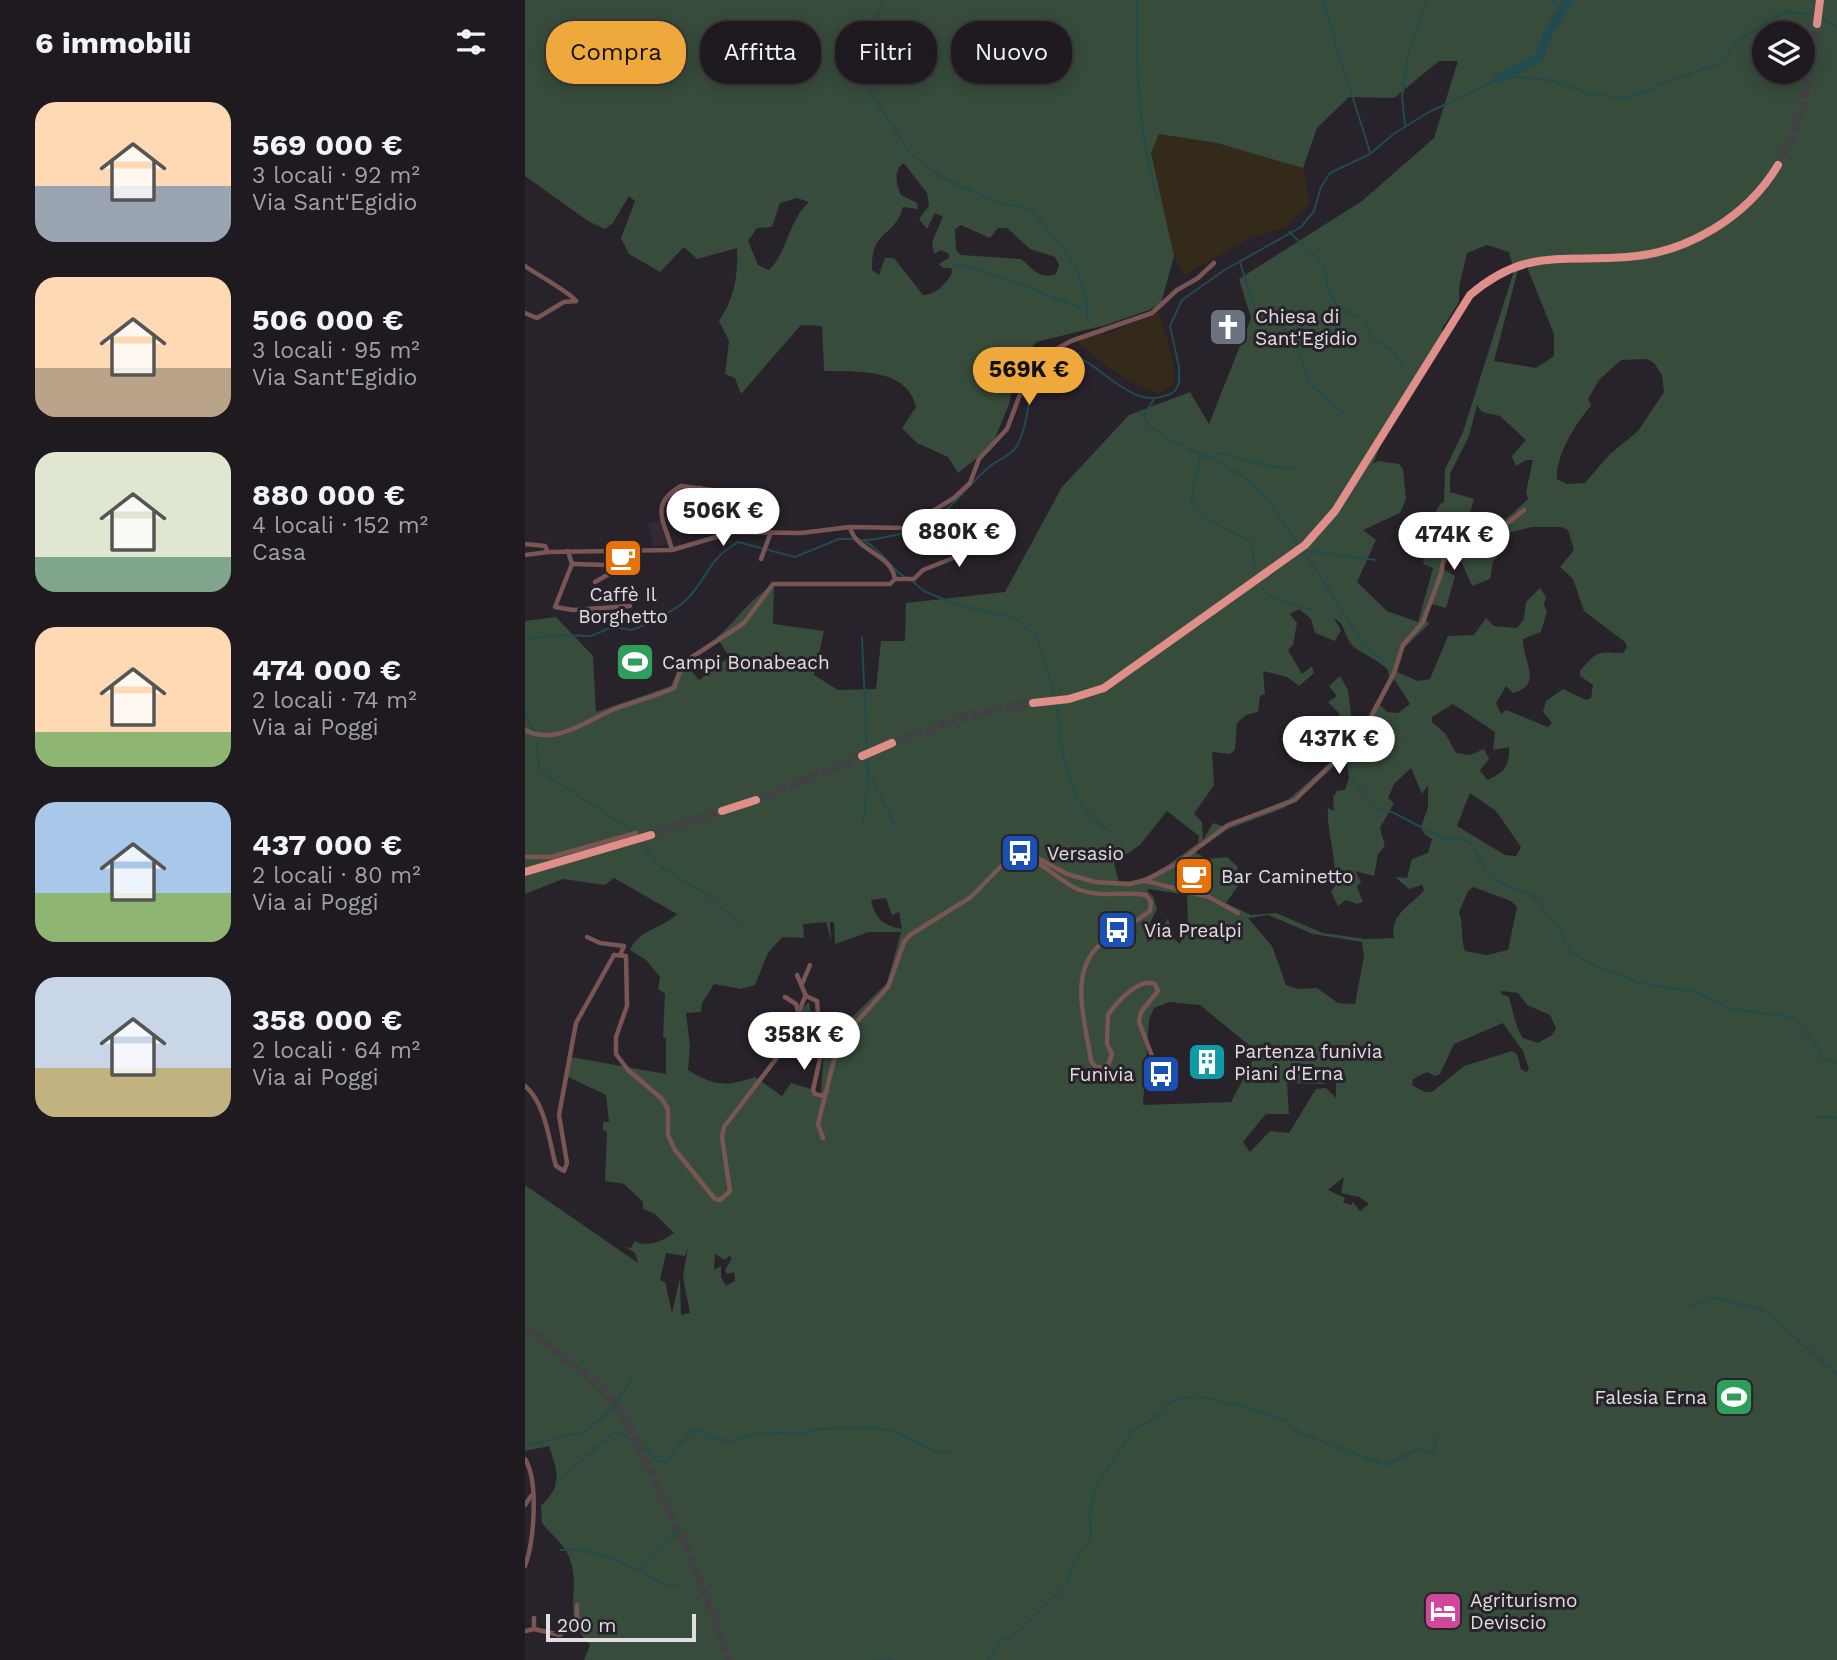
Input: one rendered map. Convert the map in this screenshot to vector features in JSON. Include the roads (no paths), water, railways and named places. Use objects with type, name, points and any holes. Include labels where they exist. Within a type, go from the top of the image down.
[{"type":"highway","points":[[1817,24],[1820,0]]},
{"type":"highway","points":[[1033,703],[1069,699],[1098,691],[1285,561],[1327,520],[1470,296],[1493,275],[1539,259],[1629,257],[1683,243],[1724,223],[1748,204],[1764,188],[1778,166]]},
{"type":"highway","points":[[862,756],[892,743]]},
{"type":"highway","points":[[722,811],[756,800]]},
{"type":"highway","points":[[525,872],[651,835]]},
{"type":"street","points":[[525,555],[568,551],[672,550],[733,532],[801,534],[850,527],[898,530],[954,498],[970,483],[979,459],[1007,429],[1024,384],[1046,355],[1071,341],[1152,313],[1177,290],[1198,278],[1214,263]]},
{"type":"street","points":[[525,266],[549,284],[573,296],[576,301],[564,302],[537,318],[525,313]]},
{"type":"street","points":[[672,550],[660,503],[681,486],[720,491]]},
{"type":"street","points":[[696,486],[710,496],[716,512],[708,516],[712,524],[720,524],[733,532]]},
{"type":"street","points":[[823,1138],[818,1124],[834,1060],[852,1027],[888,987],[904,942],[915,930],[971,897],[998,866],[1009,858],[1030,854],[1067,874],[1095,882],[1130,884],[1146,880],[1176,864],[1228,825],[1295,800],[1362,734],[1394,673],[1403,645],[1423,622],[1441,574],[1445,550],[1451,546],[1457,529],[1461,526],[1499,530],[1524,510]]},
{"type":"street","points":[[850,527],[855,541],[886,563],[895,579]]},
{"type":"street","points":[[761,559],[771,532]]},
{"type":"street","points":[[525,730],[535,735],[572,730],[607,713],[674,688],[683,663],[744,623],[773,584],[890,584],[895,579],[914,579],[937,563],[963,554],[978,538],[992,536]]},
{"type":"street","points":[[525,544],[545,546],[548,552]]},
{"type":"street","points":[[568,551],[572,564],[555,607],[573,610],[630,606]]},
{"type":"street","points":[[572,564],[576,567],[609,565],[609,574],[595,582]]},
{"type":"street","points":[[525,857],[551,857],[636,833]]},
{"type":"street","points":[[1023,856],[1034,860],[1079,890],[1098,895],[1136,893],[1146,895],[1151,901],[1150,911],[1101,944],[1090,956],[1082,974],[1082,996],[1091,1062],[1095,1067],[1107,1068],[1112,1054],[1107,1044],[1108,1015],[1141,984],[1156,984],[1158,991],[1142,1012],[1139,1022],[1153,1056]]},
{"type":"street","points":[[1146,880],[1209,897],[1238,913]]},
{"type":"street","points":[[587,937],[624,946],[621,953]]},
{"type":"street","points":[[621,953],[629,963],[628,1006],[616,1037],[616,1054],[628,1070],[661,1098],[668,1109],[668,1135],[675,1150],[715,1199],[724,1198],[730,1191],[722,1137],[724,1126],[782,1054],[800,1019],[801,1001],[806,996],[812,996],[817,1001],[821,1054],[813,1090],[815,1094],[823,1096],[827,1092]]},
{"type":"street","points":[[525,1086],[533,1093],[540,1109],[556,1166],[564,1171],[567,1163],[559,1115],[576,1023],[614,955],[621,953]]},
{"type":"street","points":[[802,985],[810,965]]},
{"type":"street","points":[[797,975],[806,996]]},
{"type":"street","points":[[785,997],[796,1004],[800,1019]]},
{"type":"street","points":[[525,1459],[532,1495],[532,1548],[525,1566]]},
{"type":"street","points":[[525,1505],[532,1495]]},
{"type":"street","points":[[525,1631],[534,1629],[560,1635],[577,1619],[577,1605]]},
{"type":"street","points":[[534,1618],[534,1629]]},
{"type":"waterway","points":[[884,0],[860,58],[859,67],[873,97],[910,153],[941,177],[993,201],[1030,209],[1076,266],[1087,302],[1088,322]]},
{"type":"waterway","points":[[1137,0],[1142,126],[1158,199]]},
{"type":"waterway","points":[[1322,0],[1370,152]]},
{"type":"waterway","points":[[1405,125],[1402,97],[1408,54],[1427,0]]},
{"type":"waterway","points":[[1554,0],[1562,11]]},
{"type":"waterway","points":[[1498,79],[1539,58],[1550,29],[1569,0]]},
{"type":"waterway","points":[[859,540],[891,536],[923,526],[946,510],[989,467],[1012,452],[1023,431],[1034,384],[1049,362],[1063,352],[1077,357],[1117,384],[1145,397],[1159,397],[1175,391],[1179,383],[1179,367],[1170,326],[1182,300],[1223,271],[1301,227],[1314,211],[1321,187],[1330,173],[1370,154],[1395,133],[1429,112],[1498,79],[1517,77],[1549,80],[1593,95],[1631,98],[1670,80],[1718,64],[1740,40],[1784,12],[1817,15]]},
{"type":"waterway","points":[[1821,17],[1837,28]]},
{"type":"waterway","points":[[1289,232],[1323,267],[1329,292],[1336,303],[1363,320],[1372,339],[1394,351],[1404,368]]},
{"type":"waterway","points":[[1240,263],[1257,312],[1270,316],[1294,338],[1311,385],[1347,416]]},
{"type":"waterway","points":[[955,264],[995,275],[1086,310]]},
{"type":"waterway","points":[[1154,399],[1143,416],[1151,426],[1162,435],[1221,463],[1245,478],[1268,501],[1299,546]]},
{"type":"waterway","points":[[1201,453],[1191,500],[1209,519],[1252,543],[1254,568]]},
{"type":"waterway","points":[[1211,458],[1219,453],[1268,466],[1293,468]]},
{"type":"waterway","points":[[525,639],[558,635],[591,636],[612,627],[631,630],[638,628],[685,601],[720,555],[738,542],[795,557],[839,539],[853,539]]},
{"type":"waterway","points":[[864,541],[906,577]]},
{"type":"waterway","points":[[1302,550],[1376,560]]},
{"type":"waterway","points":[[1303,552],[1361,638],[1384,663]]},
{"type":"waterway","points":[[911,580],[924,591],[955,604],[1018,619],[1029,632],[1036,632],[1055,698]]},
{"type":"waterway","points":[[1263,588],[1271,597],[1311,610]]},
{"type":"waterway","points":[[862,637],[867,751]]},
{"type":"waterway","points":[[1057,704],[1062,747],[1074,790],[1089,814],[1114,836]]},
{"type":"waterway","points":[[525,713],[534,731]]},
{"type":"waterway","points":[[536,740],[539,768],[631,830]]},
{"type":"waterway","points":[[863,825],[868,779],[867,756]]},
{"type":"waterway","points":[[869,774],[897,829]]},
{"type":"waterway","points":[[1350,777],[1379,810],[1392,812],[1446,840],[1459,838],[1470,842],[1485,869]]},
{"type":"waterway","points":[[644,847],[662,868],[706,894],[739,923]]},
{"type":"waterway","points":[[1490,873],[1503,884],[1532,896],[1560,929],[1570,951],[1597,967],[1640,983],[1694,992],[1733,1009],[1792,1017],[1816,1044],[1823,1059],[1837,1063]]},
{"type":"waterway","points":[[1816,1117],[1837,1118]]},
{"type":"waterway","points":[[1692,1306],[1718,1298],[1765,1311],[1837,1375]]},
{"type":"waterway","points":[[525,1446],[586,1431],[610,1411],[634,1376]]},
{"type":"waterway","points":[[988,1660],[1002,1639],[1012,1638],[1065,1586],[1076,1559],[1091,1540],[1090,1513],[1096,1486],[1133,1430],[1151,1421],[1172,1401],[1193,1396]]},
{"type":"waterway","points":[[1198,1396],[1254,1409],[1288,1422],[1292,1428],[1305,1435],[1386,1465],[1418,1449],[1433,1453],[1436,1440],[1442,1436]]},
{"type":"waterway","points":[[556,1482],[616,1431],[647,1450],[657,1461],[669,1462],[673,1452],[694,1429],[717,1439],[730,1441],[766,1432],[797,1434],[819,1429],[878,1428],[896,1432],[936,1452],[954,1452]]},
{"type":"waterway","points":[[642,1569],[680,1530]]},
{"type":"waterway","points":[[561,1550],[579,1550],[605,1556],[660,1582],[680,1585]]},
{"type":"waterway","points":[[873,1660],[893,1660]]},
{"type":"tunnel","points":[[1778,165],[1800,113],[1817,24]]},
{"type":"tunnel","points":[[892,743],[963,717],[1033,703]]},
{"type":"tunnel","points":[[756,800],[862,756]]},
{"type":"tunnel","points":[[651,835],[722,811]]},
{"type":"tunnel","points":[[525,1327],[597,1384],[621,1410],[692,1560],[730,1660]]},
{"type":"place","name":"Chiesa di Sant'Egidio","points":[[1228,327]]},
{"type":"place","name":"Caffè Il Borghetto","points":[[623,558]]},
{"type":"place","name":"Campi Bonabeach","points":[[635,662]]},
{"type":"place","name":"Versasio","points":[[1020,853]]},
{"type":"place","name":"Bar Caminetto","points":[[1194,876]]},
{"type":"place","name":"Via Prealpi","points":[[1117,930]]},
{"type":"place","name":"Partenza funivia Piani d'Erna","points":[[1207,1062]]},
{"type":"place","name":"Funivia","points":[[1161,1074]]},
{"type":"place","name":"Falesia Erna","points":[[1734,1397]]},
{"type":"place","name":"Agriturismo Deviscio","points":[[1443,1611]]}]
